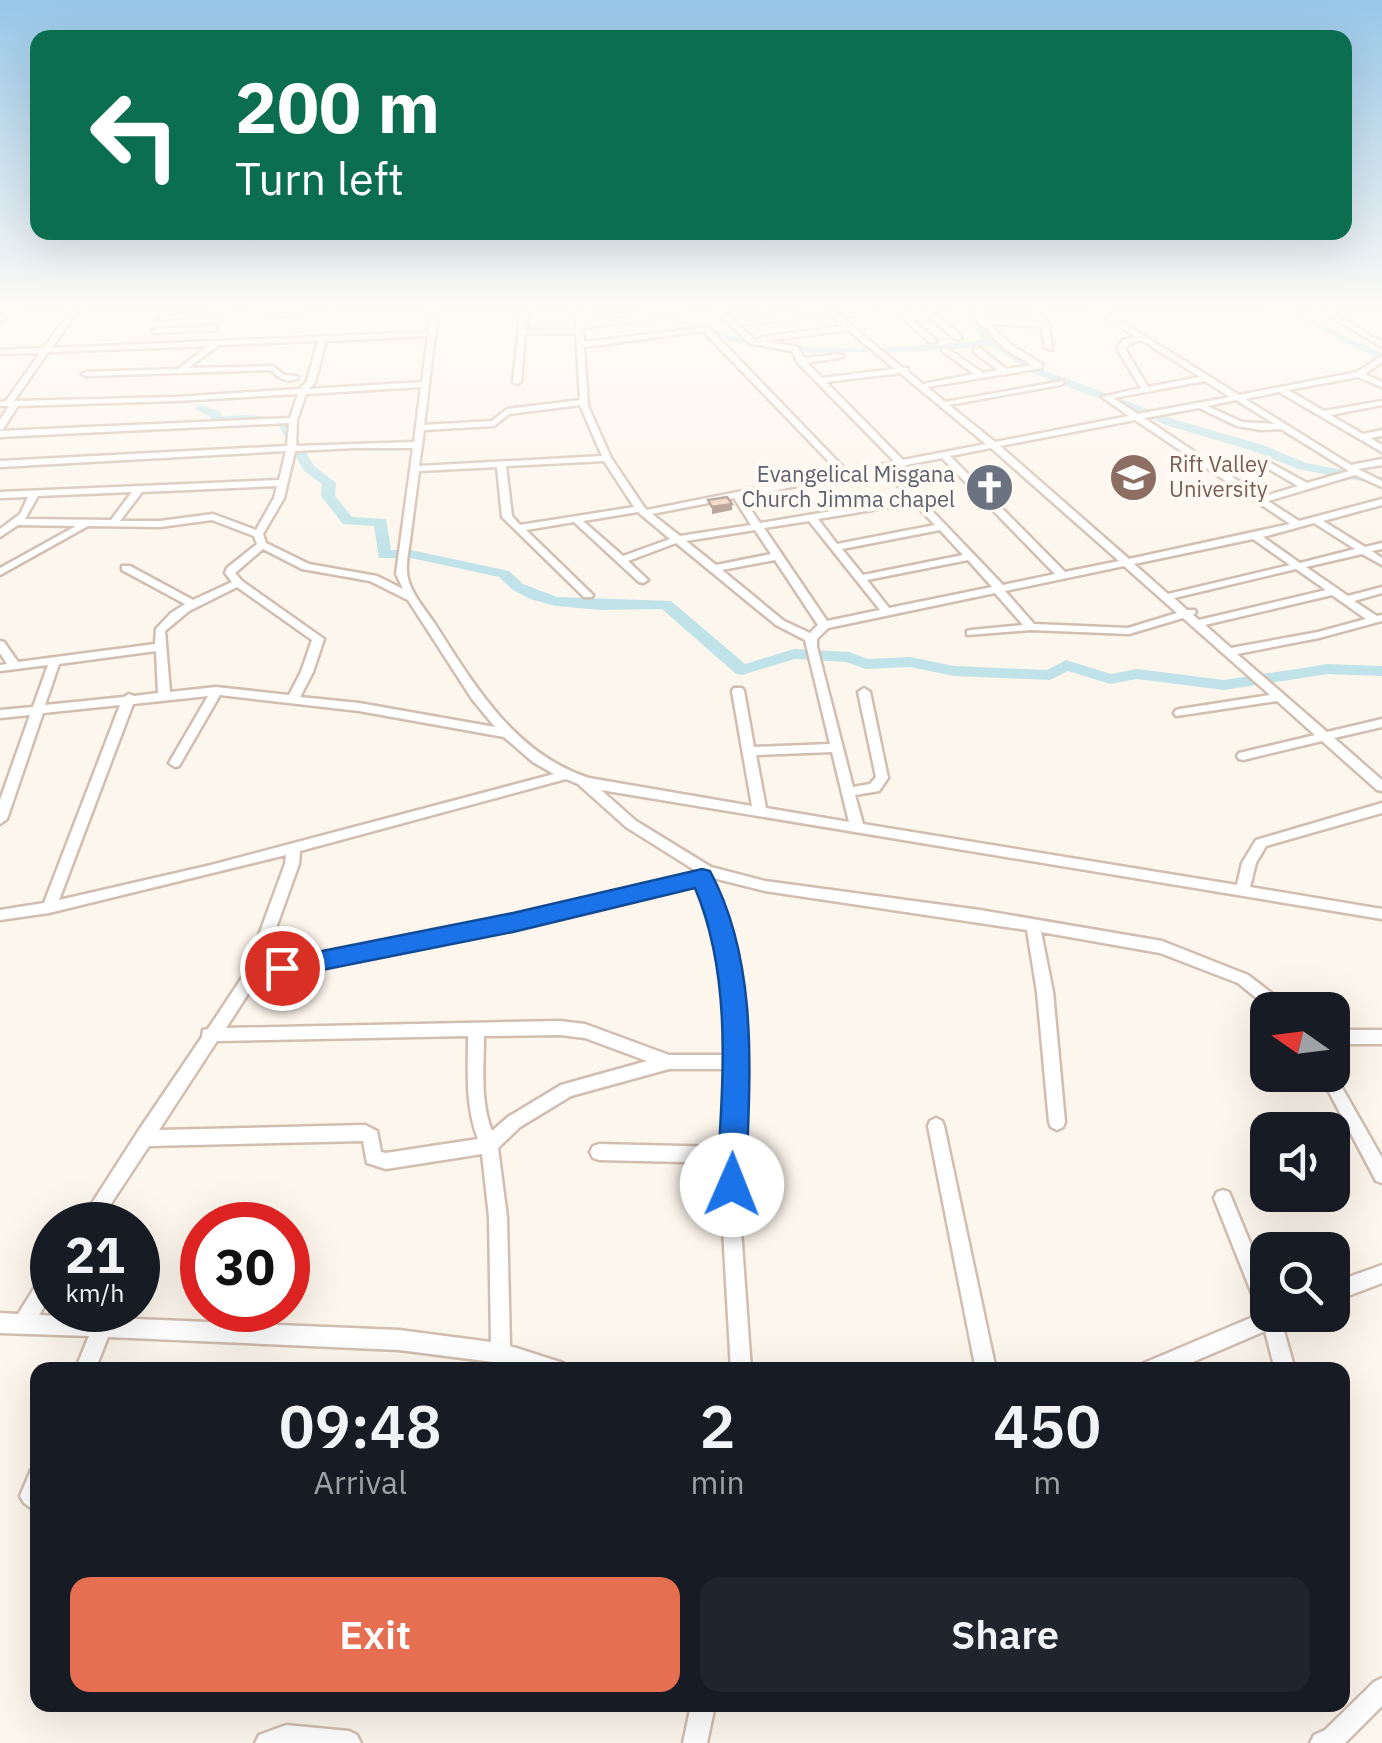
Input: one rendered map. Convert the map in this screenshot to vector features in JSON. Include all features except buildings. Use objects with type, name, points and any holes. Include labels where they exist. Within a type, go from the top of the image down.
[{"type":"street","points":[[188,398],[192,390]]},
{"type":"street","points":[[293,420],[0,430],[8,404],[298,390]]},
{"type":"street","points":[[292,700],[308,672],[318,639],[230,574],[260,539],[283,483],[293,420],[303,390]]},
{"type":"street","points":[[425,390],[400,558],[401,574],[412,598],[506,733],[566,775],[760,812],[1382,914]]},
{"type":"street","points":[[583,390],[584,402],[607,458],[642,511],[780,622],[811,638],[857,828]]},
{"type":"street","points":[[764,390],[847,476]]},
{"type":"street","points":[[831,390],[902,464]]},
{"type":"street","points":[[929,390],[998,445]]},
{"type":"street","points":[[933,390],[1382,776]]},
{"type":"street","points":[[948,403],[1016,390]]},
{"type":"street","points":[[1137,390],[1107,398],[1149,415],[1218,471],[1298,525]]},
{"type":"street","points":[[1228,390],[1353,470],[1382,484]]},
{"type":"street","points":[[517,528],[737,496],[1274,390]]},
{"type":"street","points":[[1282,390],[1382,450]]},
{"type":"street","points":[[419,428],[494,423],[507,412],[584,402]]},
{"type":"street","points":[[1323,414],[1382,403]]},
{"type":"street","points":[[1200,405],[1238,424],[1284,426]]},
{"type":"street","points":[[1362,437],[1382,433]]},
{"type":"street","points":[[0,464],[291,448],[416,446]]},
{"type":"street","points":[[945,456],[1061,574]]},
{"type":"street","points":[[414,469],[607,458]]},
{"type":"street","points":[[1218,471],[1262,462],[1305,486]]},
{"type":"street","points":[[1261,500],[1382,462]]},
{"type":"street","points":[[501,465],[504,508],[517,528],[588,595]]},
{"type":"street","points":[[886,468],[1032,627]]},
{"type":"street","points":[[0,494],[283,483]]},
{"type":"street","points":[[115,521],[140,488]]},
{"type":"street","points":[[0,534],[18,522],[35,492]]},
{"type":"street","points":[[737,496],[824,626]]},
{"type":"street","points":[[622,560],[676,540],[916,500]]},
{"type":"street","points":[[811,638],[824,626],[886,611],[1255,536],[1382,502]]},
{"type":"street","points":[[18,522],[160,524],[214,517],[306,566],[373,578],[412,598]]},
{"type":"street","points":[[811,518],[886,611]]},
{"type":"street","points":[[576,519],[643,580]]},
{"type":"street","points":[[1315,520],[1382,562]]},
{"type":"street","points":[[0,572],[90,522]]},
{"type":"street","points":[[836,547],[940,527]]},
{"type":"street","points":[[1255,536],[1332,592],[1379,619]]},
{"type":"street","points":[[1170,596],[1382,546]]},
{"type":"street","points":[[713,569],[778,556]]},
{"type":"street","points":[[862,578],[968,557]]},
{"type":"street","points":[[126,568],[192,604]]},
{"type":"street","points":[[164,694],[164,625],[192,604],[238,582]]},
{"type":"street","points":[[1345,600],[1382,590]]},
{"type":"street","points":[[971,634],[1032,627],[1129,631],[1332,592]]},
{"type":"street","points":[[1232,651],[1379,619]]},
{"type":"street","points":[[0,644],[16,666]]},
{"type":"street","points":[[0,668],[54,664],[161,647]]},
{"type":"street","points":[[1232,651],[1280,697],[1332,736],[1382,786]]},
{"type":"street","points":[[0,819],[54,664]]},
{"type":"street","points":[[0,714],[216,691],[506,733]]},
{"type":"street","points":[[175,763],[216,691]]},
{"type":"street","points":[[738,691],[760,812]]},
{"type":"street","points":[[848,792],[874,788],[882,778],[864,692]]},
{"type":"street","points":[[1180,713],[1280,697]]},
{"type":"street","points":[[48,908],[129,698]]},
{"type":"street","points":[[1243,756],[1382,723]]},
{"type":"street","points":[[749,752],[836,748]]},
{"type":"street","points":[[0,915],[48,908],[566,775]]},
{"type":"street","points":[[582,780],[631,824],[704,874],[1033,925],[1178,953],[1243,979],[1259,992]]},
{"type":"street","points":[[1242,892],[1249,863],[1262,844],[1382,808]]},
{"type":"street","points":[[102,1202],[252,975],[292,864],[294,847]]},
{"type":"street","points":[[681,884],[685,858]]},
{"type":"street","points":[[252,975],[681,884],[704,874]]},
{"type":"street","points":[[704,874],[729,971],[736,1062],[732,1155],[741,1362]]},
{"type":"street","points":[[1033,925],[1046,992],[1057,1122]]},
{"type":"street","points":[[210,1035],[585,1031],[669,1062]]},
{"type":"street","points":[[476,1032],[476,1092],[480,1122],[489,1145],[498,1217],[501,1353]]},
{"type":"street","points":[[1350,1037],[1382,1037]]},
{"type":"street","points":[[143,1138],[365,1133],[370,1136],[372,1157],[386,1161],[489,1145],[514,1122],[567,1090],[669,1062],[736,1062]]},
{"type":"street","points":[[1337,1092],[1382,1175]]},
{"type":"street","points":[[936,1126],[984,1362]]},
{"type":"street","points":[[600,1152],[732,1155]]},
{"type":"street","points":[[1223,1198],[1250,1262]]},
{"type":"street","points":[[1350,1286],[1382,1274]]},
{"type":"street","points":[[23,1324],[30,1313]]},
{"type":"street","points":[[0,1323],[30,1324]]},
{"type":"street","points":[[1169,1362],[1250,1325]]},
{"type":"street","points":[[160,1329],[399,1340],[501,1353],[530,1362]]},
{"type":"street","points":[[88,1362],[101,1332]]},
{"type":"street","points":[[1276,1332],[1283,1362]]},
{"type":"street","points":[[1322,1743],[1382,1690]]},
{"type":"street","points":[[695,1743],[702,1712]]},
{"type":"street","points":[[267,1743],[286,1738],[349,1743]]},
{"type":"waterway","points":[[1088,390],[1303,466],[1382,481]]},
{"type":"waterway","points":[[200,409],[216,414],[216,420],[283,423],[309,468],[329,483],[328,496],[348,521],[381,522],[384,555],[411,554],[504,574],[518,587],[556,602],[666,604],[742,670],[794,654],[849,657],[866,664],[910,662],[954,671],[1050,675],[1066,665],[1110,679],[1137,674],[1224,685],[1328,669],[1382,671]]},
{"type":"place","name":"Rift Valley University","points":[[1134,477]]},
{"type":"place","name":"Evangelical Misgana Church Jimma chapel","points":[[990,487]]},
{"type":"route","points":[[282,968],[513,922],[702,877],[713,904],[729,971],[737,1035],[732,1185]]}]
